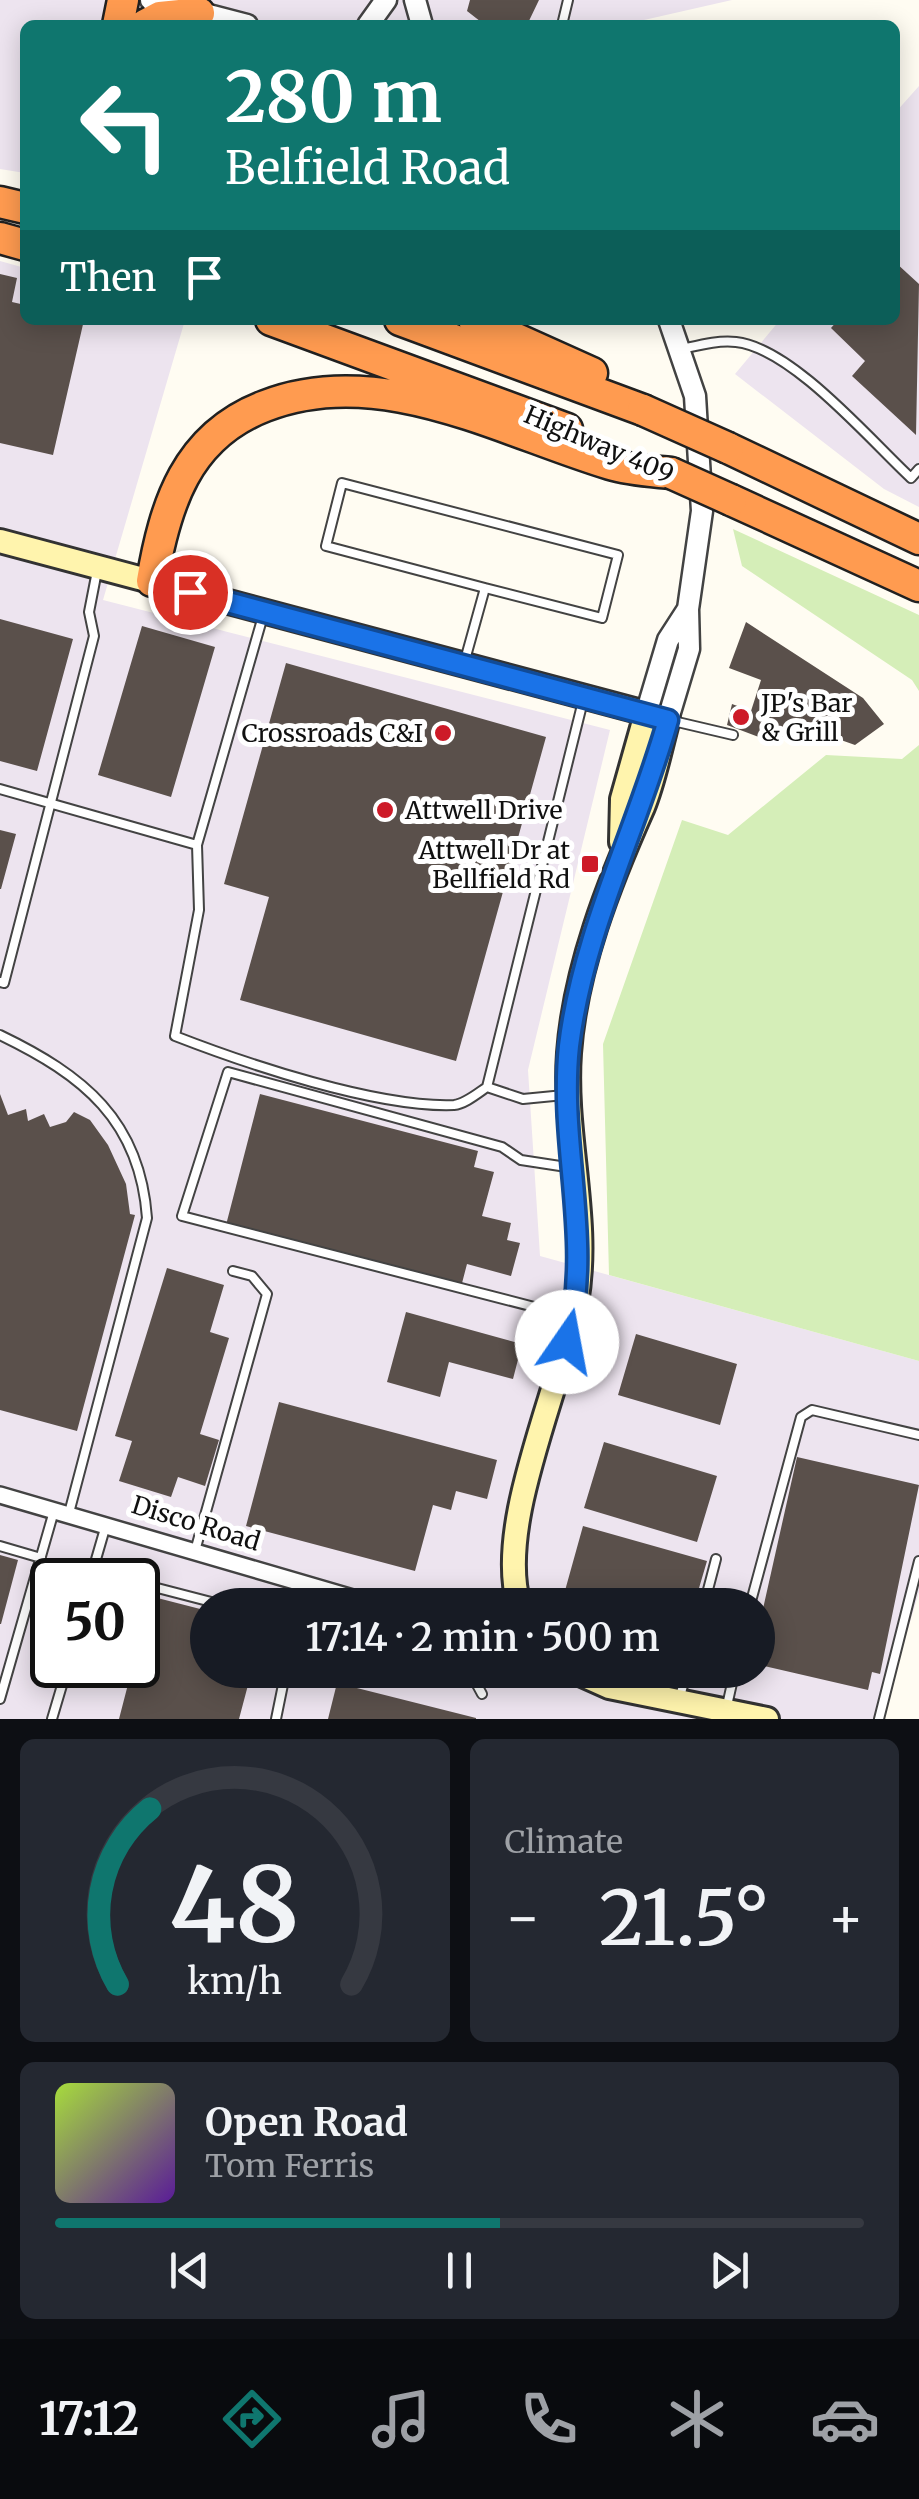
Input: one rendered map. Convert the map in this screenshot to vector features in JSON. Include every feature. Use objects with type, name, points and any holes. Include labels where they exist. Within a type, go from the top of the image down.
[{"type":"highway","points":[[153,20],[199,13]]},
{"type":"highway","name":"Highway 409","points":[[285,325],[517,409],[919,586]]},
{"type":"highway","name":"Highway 409","points":[[414,325],[643,410],[919,539]]},
{"type":"highway","points":[[485,325],[595,374],[643,410]]},
{"type":"highway","points":[[152,581],[168,506],[198,451],[245,414],[318,390],[404,398],[615,466],[671,474]]},
{"type":"main road","points":[[0,541],[657,716],[622,798],[621,848],[574,1010],[567,1094],[580,1265],[574,1317],[512,1548],[517,1588]]},
{"type":"main road","points":[[634,1688],[767,1719]]},
{"type":"street","points":[[151,0],[227,20]]},
{"type":"street","points":[[657,716],[668,640],[688,609],[702,511],[695,396],[671,325]]},
{"type":"street","name":"Disco Road","points":[[0,1495],[315,1588]]},
{"type":"lane","points":[[682,349],[734,341],[766,352],[816,390],[911,478],[919,469]]},
{"type":"lane","points":[[342,483],[618,556],[602,618],[485,588],[326,546],[342,483]]},
{"type":"lane","points":[[0,982],[4,983],[94,636],[89,612],[98,567]]},
{"type":"lane","points":[[464,665],[485,588]]},
{"type":"lane","points":[[264,612],[198,845],[199,910],[175,1036],[223,1054],[357,1092],[458,1105],[488,1087],[584,697]]},
{"type":"lane","points":[[657,716],[733,735]]},
{"type":"lane","points":[[0,789],[198,845]]},
{"type":"lane","points":[[0,1035],[57,1062],[84,1084],[139,1162],[146,1218],[62,1511],[41,1558],[0,1546]]},
{"type":"lane","points":[[574,1168],[521,1160],[502,1147],[228,1072],[182,1216],[486,1298],[574,1317]]},
{"type":"lane","points":[[488,1087],[523,1098],[567,1094]]},
{"type":"lane","points":[[196,1551],[267,1294],[252,1276],[234,1271]]},
{"type":"lane","points":[[755,1588],[800,1417],[812,1410],[919,1435]]},
{"type":"lane","points":[[96,1558],[106,1524]]},
{"type":"lane","points":[[709,1588],[716,1560]]},
{"type":"lane","points":[[879,1719],[919,1562]]},
{"type":"lane","points":[[160,1589],[190,1597]]},
{"type":"lane","points":[[0,1699],[30,1596]]},
{"type":"lane","points":[[52,1719],[61,1688]]},
{"type":"lane","points":[[276,1719],[282,1688]]},
{"type":"lane","points":[[479,1688],[482,1694]]},
{"type":"lane","points":[[678,1701],[682,1688]]},
{"type":"lane","points":[[726,1711],[731,1688]]},
{"type":"shaded area","points":[[0,0],[732,0],[644,20],[20,20],[20,172],[0,169]]},
{"type":"shaded area","points":[[919,86],[919,507],[884,489],[735,374],[776,325],[900,325],[900,107]]},
{"type":"shaded area","points":[[0,261],[20,267],[20,325],[184,325],[103,600],[610,730],[528,1070],[540,1256],[919,1361],[919,1592],[881,1719],[0,1719]]},
{"type":"green space","points":[[733,529],[919,615],[919,691],[912,680],[742,566]]},
{"type":"green space","points":[[919,745],[919,1361],[609,1275],[603,1044],[682,820],[728,835],[826,755],[902,759]]},
{"type":"building","points":[[470,0],[539,0],[529,20],[479,20],[467,11]]},
{"type":"building","points":[[900,267],[919,284],[916,435],[852,376],[865,361],[831,328],[900,325]]},
{"type":"building","points":[[0,274],[17,278],[12,302],[20,304],[20,325],[83,325],[53,455],[0,443]]},
{"type":"building","points":[[0,619],[73,639],[37,771],[0,761]]},
{"type":"building","points":[[746,622],[863,698],[884,724],[855,745],[824,734],[816,745],[785,735],[780,745],[727,725],[732,704],[751,711],[761,680],[729,668]]},
{"type":"building","points":[[142,626],[215,647],[171,797],[98,775]]},
{"type":"building","name":"Attwell Drive","points":[[286,663],[546,737],[456,1061],[240,1000],[269,897],[224,884]]},
{"type":"building","points":[[0,830],[16,834],[1,889],[0,889]]},
{"type":"building","points":[[0,1094],[8,1115],[26,1109],[28,1121],[44,1114],[50,1127],[66,1122],[74,1112],[90,1120],[108,1145],[126,1184],[130,1214],[135,1215],[77,1431],[0,1410]]},
{"type":"building","points":[[260,1094],[478,1151],[474,1167],[494,1172],[482,1216],[511,1223],[507,1240],[520,1243],[511,1276],[467,1264],[461,1287],[226,1225]]},
{"type":"building","points":[[167,1268],[224,1285],[210,1332],[229,1338],[200,1434],[219,1440],[205,1486],[178,1477],[171,1497],[119,1481],[132,1441],[115,1436]]},
{"type":"building","points":[[406,1312],[522,1344],[513,1379],[449,1362],[440,1397],[387,1382]]},
{"type":"building","points":[[636,1334],[737,1364],[720,1425],[618,1395]]},
{"type":"building","points":[[279,1402],[497,1460],[487,1499],[456,1491],[451,1510],[433,1505],[415,1571],[246,1526]]},
{"type":"building","points":[[604,1442],[717,1476],[697,1542],[584,1508]]},
{"type":"building","points":[[797,1457],[919,1485],[880,1674],[872,1672],[868,1690],[775,1668],[775,1588],[768,1588]]},
{"type":"building","points":[[583,1526],[707,1561],[699,1588],[566,1588]]},
{"type":"building","points":[[0,1555],[18,1560],[1,1624],[0,1624]]},
{"type":"building","points":[[160,1599],[190,1606],[190,1688],[247,1688],[239,1719],[119,1719],[127,1688],[160,1688]]},
{"type":"building","points":[[336,1688],[357,1688],[476,1718],[476,1719],[328,1719]]},
{"type":"place","name":"JP's Bar & Grill","points":[[741,717]]},
{"type":"place","name":"Crossroads C&I","points":[[443,733]]},
{"type":"place","name":"Attwell Drive","points":[[385,810]]},
{"type":"place","name":"Attwell Dr at Bellfield Rd","points":[[590,864]]},
{"type":"route","points":[[190,592],[668,720],[644,804],[621,848],[574,1010],[567,1098],[580,1265],[578,1296],[567,1342]]}]
